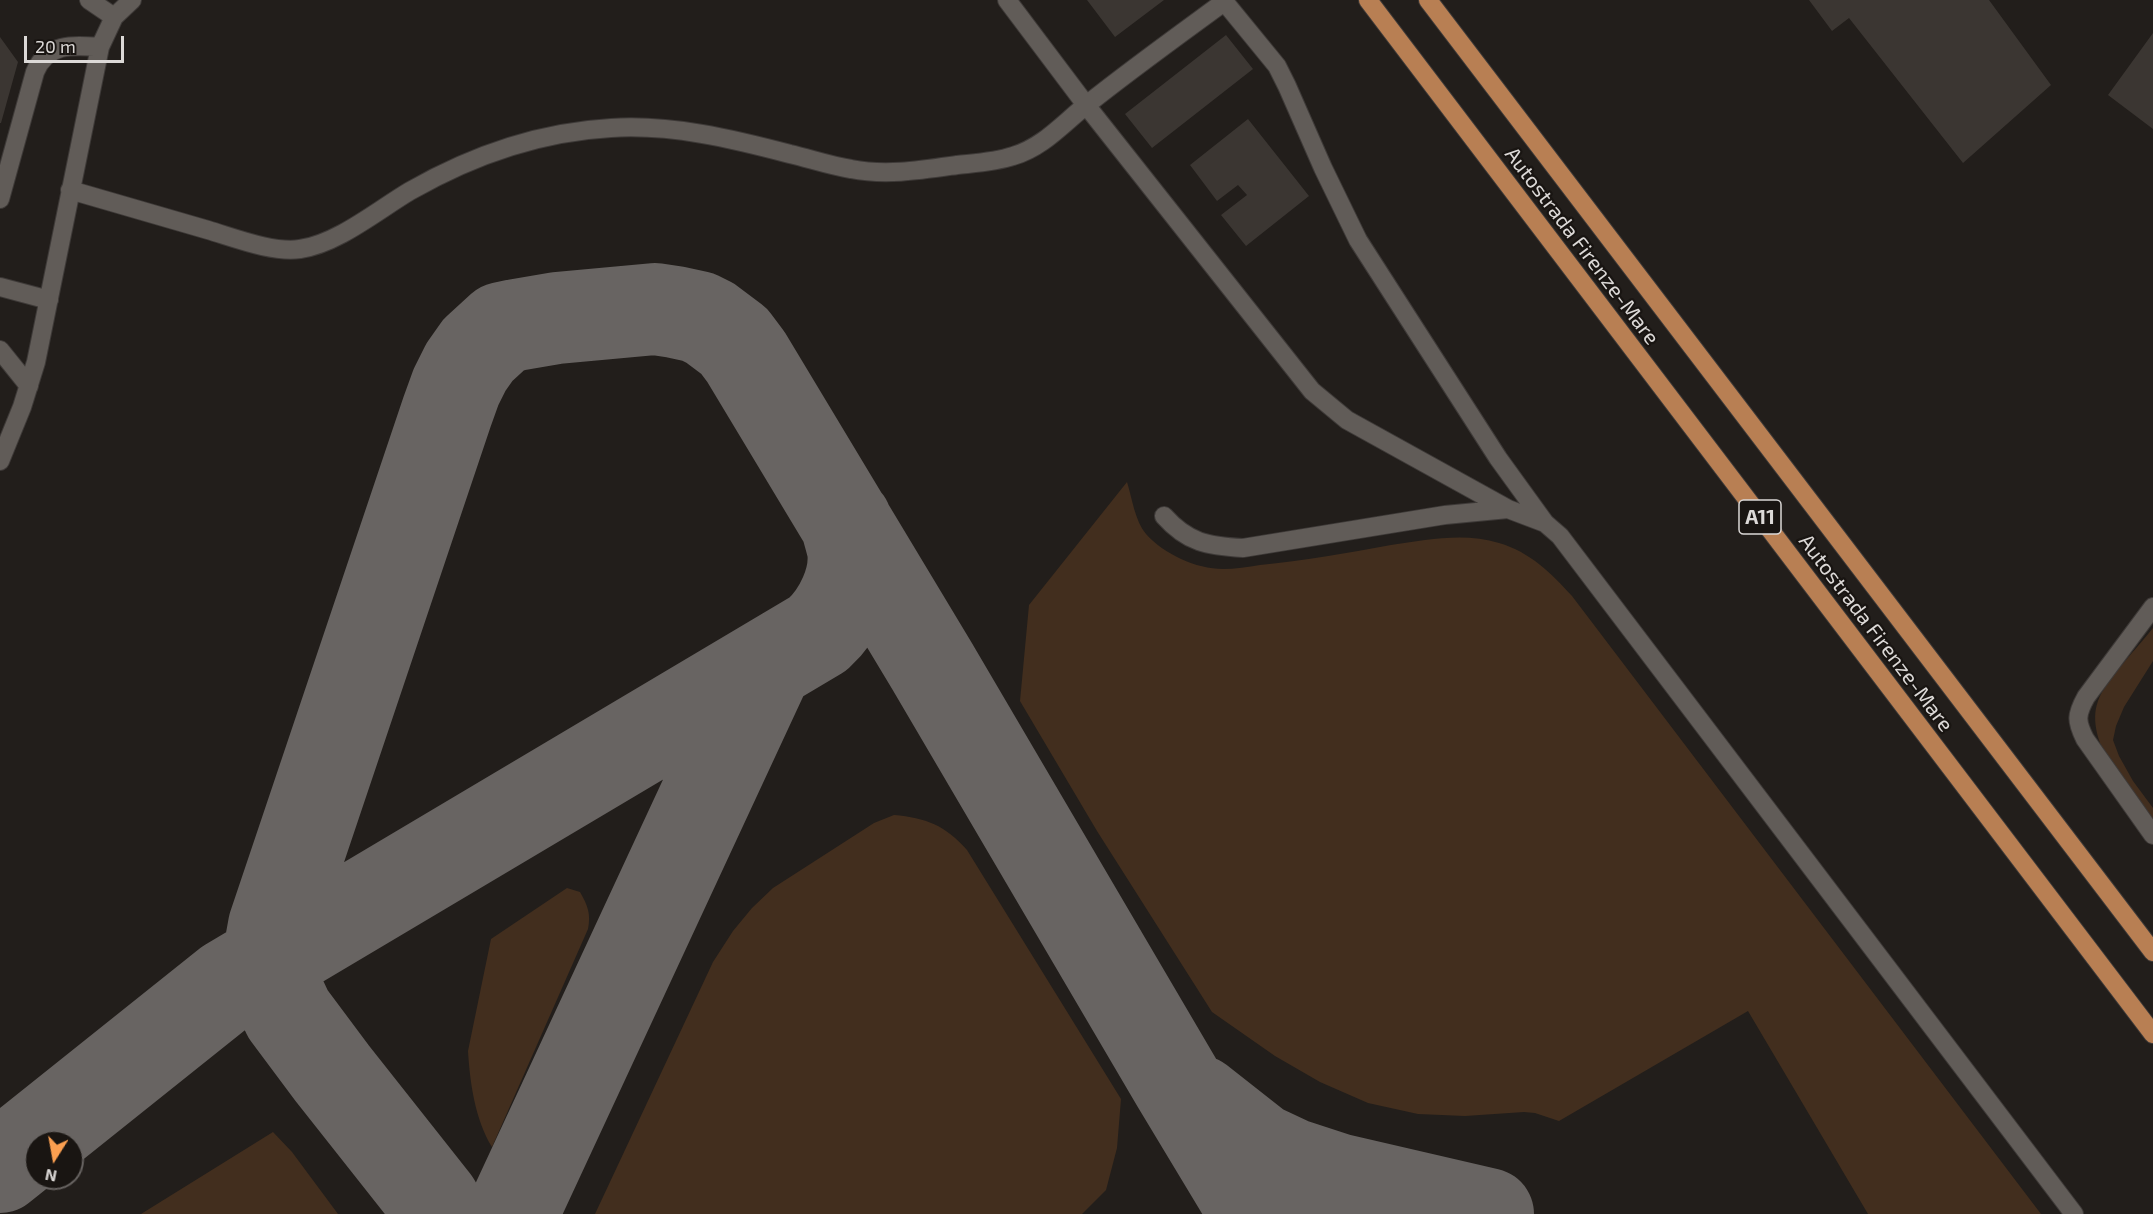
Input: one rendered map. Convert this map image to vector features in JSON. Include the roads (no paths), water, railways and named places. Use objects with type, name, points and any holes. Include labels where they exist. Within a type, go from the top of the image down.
[{"type":"highway","name":"Autostrada Firenze-Mare","points":[[1368,0],[2153,1034]]},
{"type":"highway","name":"Autostrada Firenze-Mare","points":[[1428,0],[2153,952]]},
{"type":"street","points":[[89,0],[114,16]]},
{"type":"street","points":[[0,461],[29,386],[49,300],[100,47],[114,16],[132,0]]},
{"type":"street","points":[[1007,0],[1086,105],[1312,391],[1325,404],[1347,420],[1508,509],[1545,524]]},
{"type":"street","points":[[70,190],[245,241],[276,248],[299,249],[322,243],[338,235],[450,169],[480,156],[507,146],[581,131],[614,127],[701,134],[748,143],[850,169],[874,172],[901,172],[1012,157],[1032,149],[1053,134],[1086,105],[1224,1],[1277,66],[1358,240],[1498,458],[1545,524],[1560,536],[1577,558],[2074,1214]]},
{"type":"street","points":[[0,199],[35,72],[42,58],[63,47],[100,47]]},
{"type":"street","points":[[0,287],[49,300]]},
{"type":"street","points":[[0,350],[29,386]]},
{"type":"street","points":[[1164,516],[1173,526],[1198,542],[1220,547],[1243,548],[1445,515],[1508,509]]},
{"type":"street","points":[[2153,607],[2086,697],[2079,711],[2078,725],[2085,739],[2153,836]]}]
